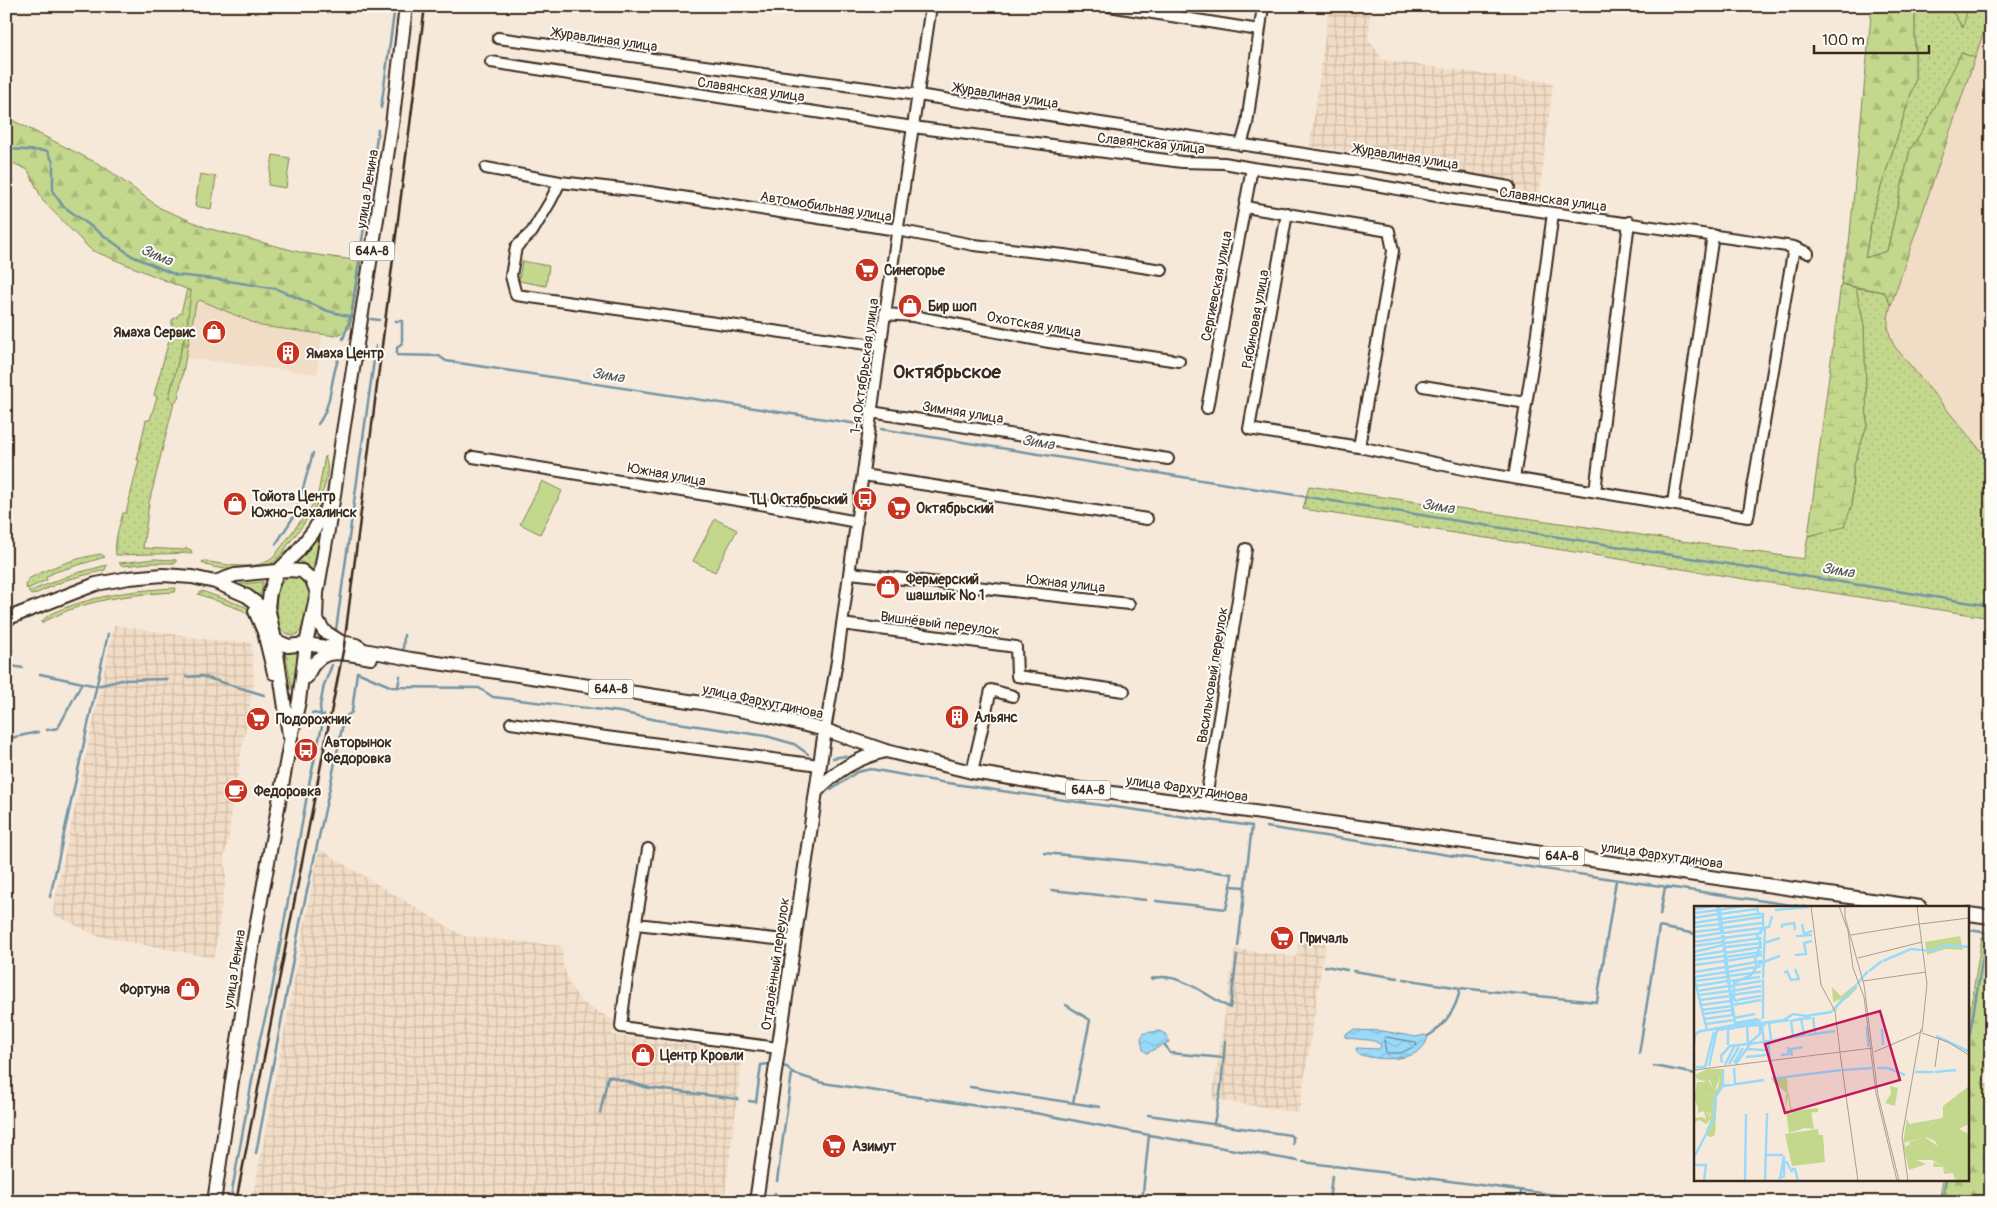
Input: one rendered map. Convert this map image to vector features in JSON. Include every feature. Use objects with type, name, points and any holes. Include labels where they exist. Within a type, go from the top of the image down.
[{"type":"main road","name":"улица Ленина","points":[[317,592],[392,125],[406,6]]},
{"type":"main road","name":"улица Ленина","points":[[277,572],[297,552],[314,530],[334,495]]},
{"type":"main road","points":[[216,582],[235,575],[288,570],[302,571],[312,580],[317,592]]},
{"type":"main road","name":"64А-8","points":[[275,640],[271,625],[269,599],[277,572]]},
{"type":"main road","points":[[6,619],[82,588],[129,578],[178,576],[216,582],[256,601],[271,625]]},
{"type":"main road","points":[[216,582],[228,594],[253,609],[259,618],[272,670],[281,683]]},
{"type":"main road","name":"64А-8","points":[[306,644],[317,592]]},
{"type":"main road","name":"улица Фархутдинова","points":[[317,592],[316,618],[324,631],[341,642],[356,645],[364,650],[455,666],[702,702],[788,720],[825,730],[886,751],[972,772],[1066,787],[1205,805],[1913,906]]},
{"type":"main road","name":"улица Ленина","points":[[275,640],[290,742]]},
{"type":"main road","points":[[275,640],[288,646],[306,644],[354,651],[364,650]]},
{"type":"main road","name":"улица Ленина","points":[[214,1202],[250,960],[299,701],[306,644]]},
{"type":"main road","points":[[299,701],[312,664],[318,658],[332,652],[430,668],[455,666]]},
{"type":"main road","name":"Отдалённый переулок","points":[[756,1202],[825,730]]},
{"type":"main road","points":[[816,792],[826,780],[857,761],[886,751]]},
{"type":"main road","points":[[1970,914],[1991,917]]},
{"type":"street","name":"1-я Октябрьская улица","points":[[825,730],[850,573],[880,346],[931,6]]},
{"type":"street","points":[[1109,6],[1259,30]]},
{"type":"street","points":[[1241,145],[1247,124],[1263,6]]},
{"type":"street","name":"Журавлиная улица","points":[[498,38],[918,95],[1509,187]]},
{"type":"street","name":"Славянская улица","points":[[491,62],[913,127],[1182,162],[1224,163],[1358,182],[1454,199],[1629,222],[1794,247],[1808,254]]},
{"type":"street","name":"Автомобильная улица","points":[[486,168],[560,182],[650,192],[897,230],[974,245],[1064,255],[1162,270]]},
{"type":"street","name":"Сергиевская улица","points":[[1208,408],[1252,168]]},
{"type":"street","points":[[560,182],[532,232],[516,247],[511,276],[516,295],[880,346]]},
{"type":"street","points":[[1245,207],[1389,231],[1393,251],[1359,447],[1514,478],[1748,517],[1794,247]]},
{"type":"street","points":[[1514,478],[1553,212]]},
{"type":"street","name":"Рябиновая улица","points":[[1287,214],[1249,430],[1359,447]]},
{"type":"street","points":[[1594,491],[1629,222]]},
{"type":"street","points":[[1673,503],[1713,235]]},
{"type":"street","name":"Охотская улица","points":[[885,314],[913,316],[1049,342],[1179,360]]},
{"type":"street","points":[[1423,386],[1526,402]]},
{"type":"street","name":"Зимняя улица","points":[[871,412],[1168,459]]},
{"type":"street","name":"Южная улица","points":[[473,457],[755,503],[857,522]]},
{"type":"street","points":[[863,475],[1147,519]]},
{"type":"street","name":"Васильковый переулок","points":[[1205,805],[1246,549]]},
{"type":"street","name":"Южная улица","points":[[850,573],[1129,604]]},
{"type":"street","name":"Вишнёвый переулок","points":[[842,624],[1016,647],[1017,676],[1124,691]]},
{"type":"street","points":[[972,772],[991,690],[1013,696]]},
{"type":"street","points":[[511,723],[819,765]]},
{"type":"street","points":[[648,848],[626,972],[621,1026],[778,1048]]},
{"type":"street","points":[[636,924],[794,941]]},
{"type":"shaded area","points":[[1991,6],[1991,463],[1906,362],[1889,336],[1887,323],[1891,305],[1990,15]]},
{"type":"shaded area","points":[[1329,7],[1371,11],[1368,38],[1383,60],[1553,83],[1539,197],[1391,176],[1393,158],[1310,146]]},
{"type":"shaded area","name":"Ямаха Центр","points":[[200,300],[261,326],[322,335],[317,374],[186,358],[196,303]]},
{"type":"shaded area","name":"Федоровка","points":[[114,625],[225,642],[251,642],[254,682],[231,810],[229,837],[224,857],[226,875],[214,958],[98,936],[52,914]]},
{"type":"shaded area","points":[[319,849],[463,936],[562,946],[563,965],[569,983],[581,1002],[615,1021],[612,1035],[743,1052],[724,1202],[252,1202]]},
{"type":"shaded area","points":[[1301,928],[1327,933],[1299,1113],[1212,1099],[1235,949],[1296,957]]},
{"type":"green space","points":[[1872,6],[1915,6],[1915,81],[1873,212],[1865,258],[1887,251],[1910,150],[1927,123],[1961,53],[1975,58],[1891,305],[1884,292],[1841,284],[1849,244]]},
{"type":"green space","points":[[1915,6],[1949,6],[1962,27],[1968,6],[1991,6],[1991,10],[1975,58],[1962,53],[1927,123],[1910,150],[1887,251],[1865,258],[1873,212],[1915,81]]},
{"type":"green space","points":[[1949,6],[1968,6],[1963,28]]},
{"type":"green space","points":[[6,117],[103,166],[160,208],[207,228],[303,253],[361,261],[350,328],[336,336],[261,326],[200,300],[196,303],[178,399],[174,403],[169,397],[187,327],[191,291],[91,250],[43,201],[28,170],[6,160]]},
{"type":"green space","points":[[273,155],[290,158],[286,188],[268,185]]},
{"type":"green space","points":[[200,174],[216,177],[211,209],[195,206]]},
{"type":"green space","points":[[522,261],[549,266],[546,286],[519,281]]},
{"type":"green space","points":[[1841,284],[1856,288],[1864,325],[1867,425],[1853,468],[1852,505],[1844,527],[1808,536]]},
{"type":"green space","points":[[1856,288],[1885,292],[1891,305],[1888,327],[1895,347],[1991,463],[1991,618],[1303,509],[1309,486],[1804,559],[1808,536],[1824,533],[1852,505],[1853,468],[1867,425],[1864,325]]},
{"type":"green space","points":[[187,289],[191,291],[192,295],[187,327],[169,397],[174,403],[149,503],[143,548],[186,550],[186,548],[191,550],[192,553],[116,555],[118,529],[123,513],[126,513],[139,460],[137,460],[146,420],[150,420],[157,397],[154,395],[172,330],[172,320],[181,313]]},
{"type":"green space","points":[[325,456],[327,479],[318,502],[276,560],[264,567],[246,570],[217,568],[202,563],[203,561],[248,566],[257,565],[273,558],[317,499]]},
{"type":"green space","points":[[542,481],[562,491],[540,534],[520,524]]},
{"type":"green space","points":[[715,519],[737,530],[715,572],[693,561]]},
{"type":"green space","points":[[323,526],[315,571],[298,560]]},
{"type":"green space","points":[[101,554],[105,557],[55,572],[46,577],[47,580],[27,589],[26,587],[28,579],[45,571]]},
{"type":"green space","points":[[154,559],[176,560],[176,563],[123,566],[119,563]]},
{"type":"green space","points":[[107,565],[105,570],[66,580],[35,594],[31,595],[28,592],[73,574]]},
{"type":"green space","points":[[289,577],[302,579],[309,590],[305,623],[302,629],[293,636],[283,632],[281,629],[277,611],[278,588],[282,581]]},
{"type":"green space","points":[[263,582],[260,597],[239,586],[240,584]]},
{"type":"green space","points":[[176,588],[175,592],[135,595],[95,602],[69,610],[41,623],[46,617],[56,611],[94,599],[134,591]]},
{"type":"green space","points":[[202,591],[246,607],[257,622],[242,610],[198,594]]},
{"type":"green space","points":[[285,651],[299,652],[296,692],[292,689]]},
{"type":"green space","points":[[1982,937],[1991,938],[1991,1054],[1982,1084],[1991,1086],[1991,1164],[1988,1202],[1939,1202],[1943,1180],[1970,1180],[1970,1011]]},
{"type":"water","points":[[1353,1030],[1383,1031],[1416,1037],[1428,1036],[1418,1052],[1409,1056],[1388,1059],[1358,1054],[1356,1048],[1379,1049],[1381,1046],[1375,1041],[1345,1037],[1345,1035]]},
{"type":"water","points":[[1160,1031],[1167,1035],[1169,1042],[1147,1053],[1143,1050],[1141,1038],[1144,1033]]},
{"type":"waterway","points":[[381,108],[395,6]]},
{"type":"waterway","points":[[343,339],[351,317],[378,130]]},
{"type":"waterway","name":"Зима","points":[[6,149],[47,151],[53,162],[53,192],[63,206],[132,256],[176,275],[223,280],[277,289],[328,311],[352,317]]},
{"type":"waterway","name":"Зима","points":[[371,319],[379,320]]},
{"type":"waterway","name":"Зима","points":[[396,321],[402,321],[402,343],[397,348],[397,355],[439,356],[446,361],[858,424]]},
{"type":"waterway","points":[[336,630],[376,346]]},
{"type":"waterway","points":[[318,424],[326,409],[338,360]]},
{"type":"waterway","name":"Зима","points":[[881,429],[1991,606]]},
{"type":"waterway","points":[[276,544],[296,513],[313,453]]},
{"type":"waterway","points":[[50,897],[108,634]]},
{"type":"waterway","points":[[403,651],[404,635]]},
{"type":"waterway","points":[[6,665],[23,668]]},
{"type":"waterway","points":[[230,1202],[259,1042],[271,995],[310,779],[322,726],[320,706],[324,685],[332,665]]},
{"type":"waterway","points":[[256,1153],[301,918],[344,718],[352,712],[357,672],[392,687],[479,688],[493,697],[620,712],[657,720],[766,736],[794,744],[808,754]]},
{"type":"waterway","points":[[40,674],[97,686],[122,680],[167,679]]},
{"type":"waterway","points":[[186,677],[201,676],[264,695]]},
{"type":"waterway","points":[[398,687],[400,676]]},
{"type":"waterway","points":[[47,730],[58,728],[82,683]]},
{"type":"waterway","points":[[312,713],[324,715]]},
{"type":"waterway","points":[[6,739],[38,732]]},
{"type":"waterway","points":[[833,758],[845,756]]},
{"type":"waterway","points":[[831,790],[857,772],[871,769],[941,782],[1252,826],[1238,946]]},
{"type":"waterway","points":[[1266,827],[1798,906]]},
{"type":"waterway","points":[[1044,853],[1131,861],[1232,874],[1231,886],[1245,887]]},
{"type":"waterway","points":[[1404,979],[1460,988],[1597,1002],[1616,880]]},
{"type":"waterway","points":[[1156,901],[1226,909],[1231,886]]},
{"type":"waterway","points":[[1660,915],[1665,887]]},
{"type":"waterway","points":[[1051,890],[1146,900]]},
{"type":"waterway","points":[[1639,1054],[1659,927],[1694,934]]},
{"type":"waterway","points":[[1970,930],[1991,933]]},
{"type":"waterway","points":[[1970,1032],[1987,933]]},
{"type":"waterway","points":[[1151,979],[1161,977],[1181,981],[1230,1008],[1237,956]]},
{"type":"waterway","points":[[1325,966],[1347,970]]},
{"type":"waterway","points":[[1353,971],[1398,978]]},
{"type":"waterway","points":[[1428,1036],[1445,1022],[1453,1009],[1460,988]]},
{"type":"waterway","points":[[1066,1005],[1090,1020],[1073,1103]]},
{"type":"waterway","points":[[1214,1123],[1221,1088],[1225,1041]]},
{"type":"waterway","points":[[1165,1045],[1170,1053],[1224,1058]]},
{"type":"waterway","points":[[749,1101],[756,1102],[761,1065],[769,1064]]},
{"type":"waterway","points":[[782,1066],[787,1067],[792,1073],[823,1083],[1035,1113],[1298,1161]]},
{"type":"waterway","points":[[1654,1066],[1694,1074]]},
{"type":"waterway","points":[[777,1181],[792,1073]]},
{"type":"waterway","points":[[600,1113],[608,1076],[649,1088],[738,1099]]},
{"type":"waterway","points":[[970,1087],[1100,1107]]},
{"type":"waterway","points":[[1148,1115],[1290,1135],[1293,1138],[1293,1144]]},
{"type":"waterway","points":[[1142,1202],[1149,1135]]},
{"type":"waterway","points":[[1303,1162],[1611,1202]]},
{"type":"waterway","points":[[1987,1202],[1991,1173]]},
{"type":"waterway","points":[[1329,1202],[1332,1176]]},
{"type":"waterway","points":[[1942,1202],[1946,1180]]},
{"type":"waterway","points":[[1520,1202],[1521,1191]]},
{"type":"waterway","points":[[774,1202],[775,1193]]},
{"type":"railway","points":[[236,1202],[344,646],[425,6]]},
{"type":"place","name":"Синегорье","points":[[867,270]]},
{"type":"place","name":"Бир шоп","points":[[910,306]]},
{"type":"place","name":"Ямаха Сервис","points":[[214,332]]},
{"type":"place","name":"Ямаха Центр","points":[[288,353]]},
{"type":"place","name":"ТЦ Октябрьский","points":[[865,499]]},
{"type":"place","name":"Тойота Центр Южно-Сахалинск","points":[[235,504]]},
{"type":"place","name":"Октябрьский","points":[[899,508]]},
{"type":"place","name":"Фермерский шашлык № 1","points":[[888,587]]},
{"type":"place","name":"Альянс","points":[[957,717]]},
{"type":"place","name":"Подорожник","points":[[258,719]]},
{"type":"place","name":"Авторынок Федоровка","points":[[306,750]]},
{"type":"place","name":"Федоровка","points":[[236,791]]},
{"type":"place","name":"Причаль","points":[[1282,938]]},
{"type":"place","name":"Фортуна","points":[[188,989]]},
{"type":"place","name":"Центр Кровли","points":[[643,1055]]},
{"type":"place","name":"Азимут","points":[[834,1146]]},
{"type":"district","name":"Октябрьское","points":[[947,371]]}]
